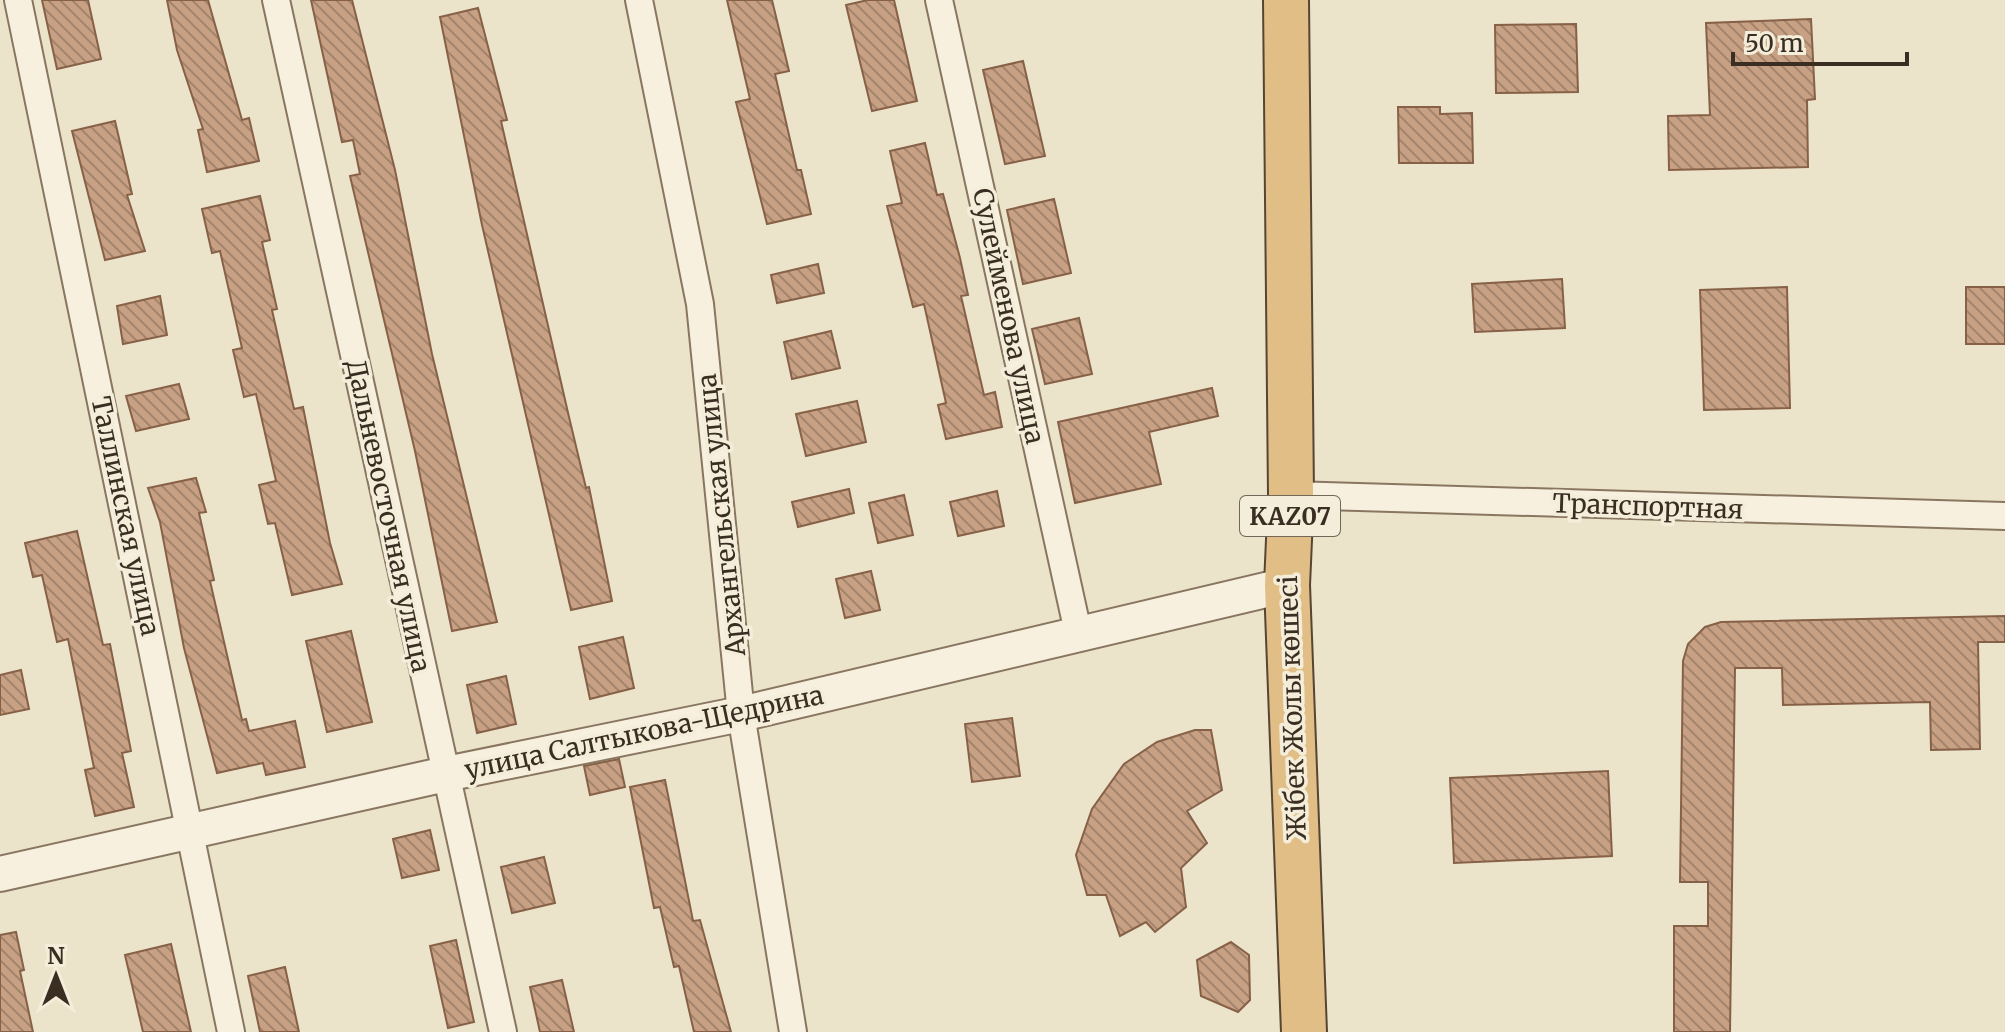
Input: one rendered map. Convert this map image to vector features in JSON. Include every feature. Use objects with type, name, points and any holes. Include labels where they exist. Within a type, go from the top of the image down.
[{"type":"highway","name":"Жібек Жолы көшесі","points":[[1286,0],[1291,495],[1287,585],[1304,1032]]},
{"type":"street","name":"Таллинская улица","points":[[18,0],[192,831],[231,1032]]},
{"type":"street","name":"Дальневосточная улица","points":[[276,0],[503,1032]]},
{"type":"street","name":"Архангельская улица","points":[[639,0],[700,304],[741,714],[793,1032]]},
{"type":"street","name":"Сулейменова улица","points":[[939,0],[1078,632]]},
{"type":"street","name":"Транспортная","points":[[1291,495],[2005,516]]},
{"type":"street","name":"улица Салтыкова-Щедрина","points":[[0,874],[446,774],[741,714],[1287,585]]},
{"type":"building","points":[[42,0],[88,0],[101,59],[57,69]]},
{"type":"building","points":[[167,0],[208,0],[242,120],[249,118],[259,161],[207,172],[198,130],[203,129],[177,50]]},
{"type":"building","points":[[311,0],[352,0],[395,170],[432,354],[497,622],[452,631],[415,451],[350,176],[360,174],[353,140],[342,142]]},
{"type":"building","points":[[727,0],[772,0],[789,71],[775,74],[797,170],[801,170],[811,214],[767,224],[736,102],[750,99]]},
{"type":"building","points":[[868,0],[894,0],[917,101],[872,111],[846,5]]},
{"type":"building","points":[[478,8],[507,120],[501,121],[586,488],[589,487],[612,601],[571,610],[482,225],[440,17]]},
{"type":"building","points":[[1811,19],[1815,99],[1807,100],[1808,167],[1669,170],[1668,116],[1710,115],[1706,23]]},
{"type":"building","points":[[1576,24],[1578,92],[1496,93],[1495,25]]},
{"type":"building","points":[[1023,61],[1045,156],[1005,164],[983,70]]},
{"type":"building","points":[[1398,107],[1440,107],[1440,114],[1472,113],[1473,163],[1399,163]]},
{"type":"building","points":[[115,121],[132,194],[127,195],[145,251],[105,260],[72,131]]},
{"type":"building","points":[[925,143],[937,195],[943,194],[960,258],[968,295],[961,296],[984,395],[995,392],[1002,427],[946,439],[938,405],[946,403],[924,304],[913,307],[887,206],[902,203],[890,151]]},
{"type":"building","points":[[260,196],[270,240],[262,242],[277,309],[272,310],[294,409],[303,407],[330,543],[342,584],[292,595],[275,523],[268,524],[259,485],[276,481],[256,394],[244,397],[233,350],[242,348],[220,251],[212,253],[202,209]]},
{"type":"building","points":[[1054,199],[1071,273],[1023,284],[1007,210]]},
{"type":"building","points":[[818,264],[824,293],[777,303],[771,275]]},
{"type":"building","points":[[1562,279],[1565,328],[1475,332],[1472,284]]},
{"type":"building","points":[[1787,287],[1790,408],[1704,410],[1700,290]]},
{"type":"building","points":[[1966,287],[2005,287],[2005,344],[1966,344]]},
{"type":"building","points":[[160,296],[167,335],[123,344],[117,306]]},
{"type":"building","points":[[1079,318],[1092,374],[1045,384],[1032,329]]},
{"type":"building","points":[[831,331],[840,368],[792,379],[784,342]]},
{"type":"building","points":[[179,384],[189,419],[136,431],[126,396]]},
{"type":"building","points":[[1212,388],[1218,416],[1149,432],[1161,484],[1075,503],[1058,422]]},
{"type":"building","points":[[857,401],[866,442],[806,456],[796,414]]},
{"type":"building","points":[[196,478],[206,512],[199,513],[214,580],[210,581],[242,720],[246,719],[249,731],[295,721],[305,767],[266,775],[263,763],[217,773],[184,648],[160,522],[148,488]]},
{"type":"building","points":[[849,489],[854,513],[798,527],[792,502]]},
{"type":"building","points":[[997,491],[1004,526],[958,536],[950,502]]},
{"type":"building","points":[[904,495],[913,535],[878,543],[869,503]]},
{"type":"building","points":[[77,531],[103,645],[110,644],[131,751],[122,753],[134,807],[95,816],[85,770],[94,768],[68,639],[57,642],[42,575],[33,577],[25,543]]},
{"type":"building","points":[[871,571],[880,610],[845,618],[836,579]]},
{"type":"building","points":[[2005,616],[2005,642],[1978,642],[1980,749],[1931,750],[1930,702],[1783,705],[1782,668],[1735,668],[1730,1032],[1674,1032],[1674,926],[1708,926],[1708,882],[1680,882],[1683,661],[1688,644],[1705,627],[1721,622]]},
{"type":"building","points":[[351,631],[372,722],[327,732],[306,641]]},
{"type":"building","points":[[623,637],[634,688],[590,699],[579,647]]},
{"type":"building","points":[[21,670],[29,709],[0,715],[0,675]]},
{"type":"building","points":[[506,676],[516,724],[477,733],[467,685]]},
{"type":"building","points":[[1012,718],[1020,776],[972,782],[965,724]]},
{"type":"building","points":[[1195,730],[1211,730],[1222,790],[1187,811],[1207,843],[1181,868],[1186,907],[1155,932],[1146,922],[1120,936],[1106,895],[1087,895],[1076,855],[1092,809],[1124,764],[1157,742]]},
{"type":"building","points":[[619,759],[625,787],[590,795],[584,766]]},
{"type":"building","points":[[1608,771],[1612,856],[1454,863],[1450,778]]},
{"type":"building","points":[[665,780],[693,921],[700,920],[731,1032],[694,1032],[679,966],[674,967],[660,907],[654,908],[630,787]]},
{"type":"building","points":[[430,830],[439,870],[402,878],[393,839]]},
{"type":"building","points":[[544,857],[555,903],[512,913],[501,867]]},
{"type":"building","points":[[16,932],[24,970],[20,971],[33,1032],[0,1032],[0,935]]},
{"type":"building","points":[[456,940],[474,1022],[448,1028],[430,946]]},
{"type":"building","points":[[1231,942],[1249,955],[1250,1000],[1238,1012],[1201,996],[1197,960]]},
{"type":"building","points":[[171,944],[191,1032],[143,1032],[125,955]]},
{"type":"building","points":[[285,967],[299,1032],[260,1032],[248,976]]},
{"type":"building","points":[[562,980],[574,1032],[540,1032],[530,987]]}]
